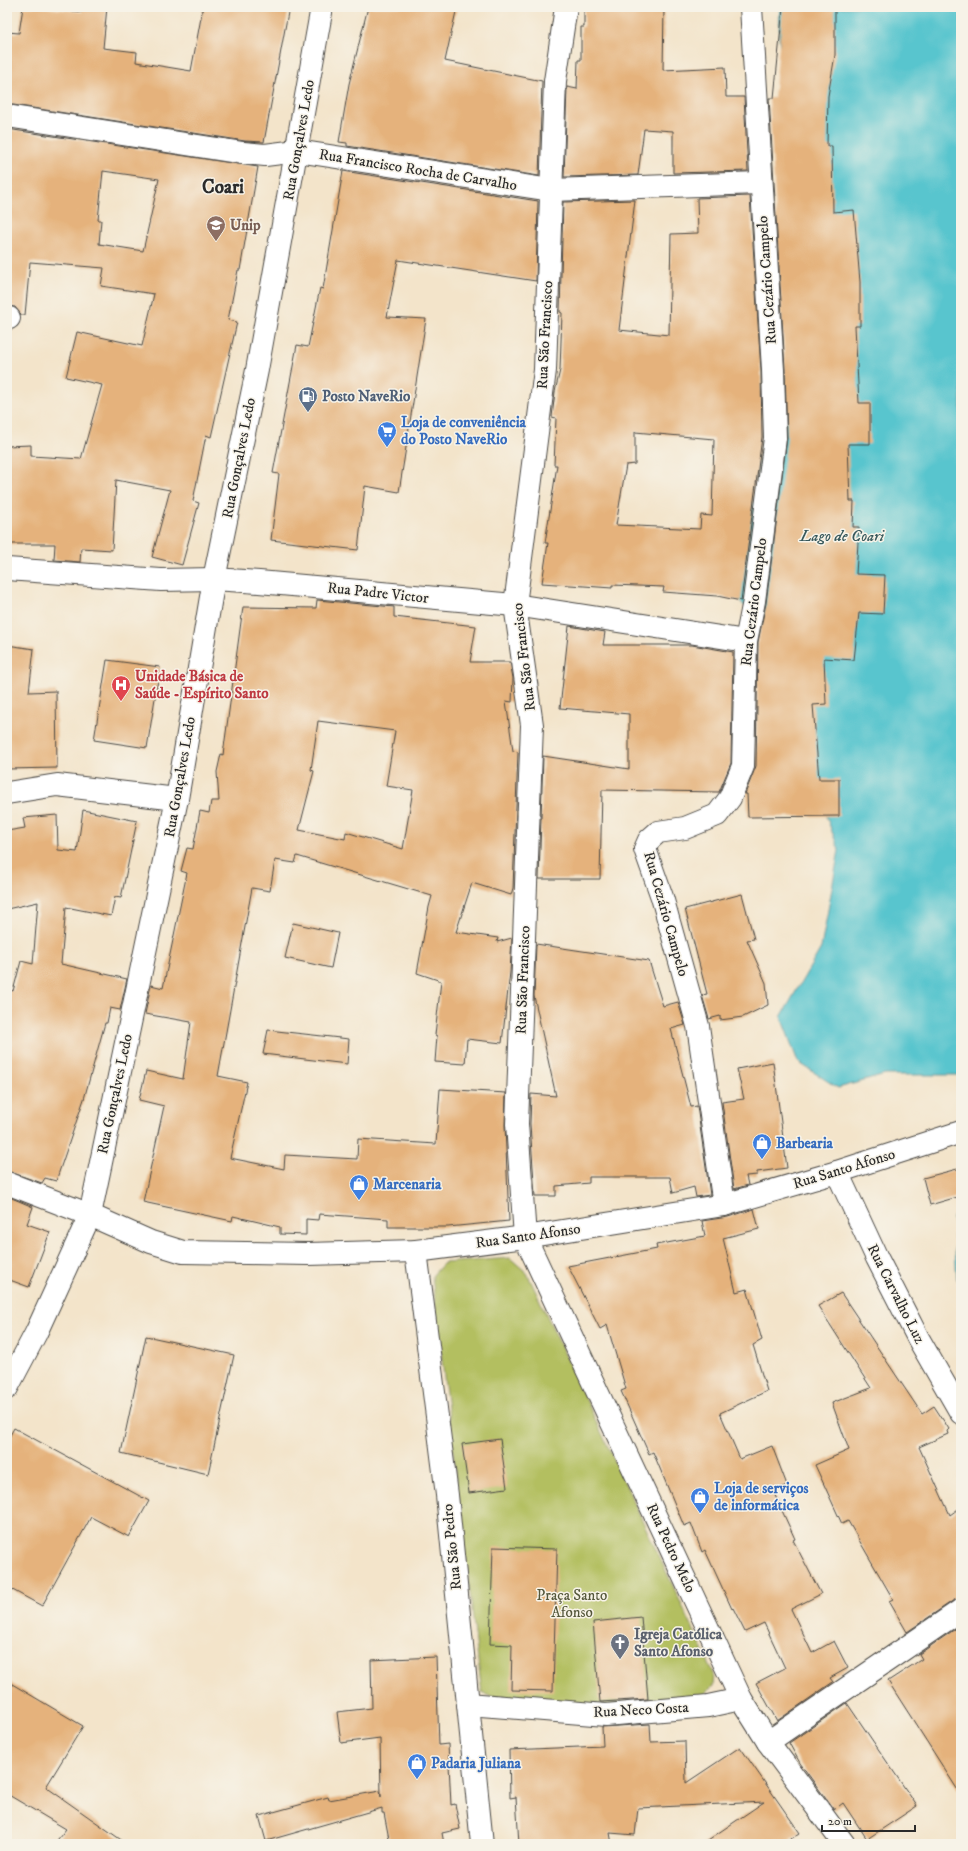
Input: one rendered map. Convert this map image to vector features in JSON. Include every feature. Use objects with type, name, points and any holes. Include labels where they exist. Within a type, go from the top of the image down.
[{"type":"street","name":"Rua Gonçalves Ledo","points":[[7,1388],[36,1333],[90,1215],[177,799],[214,579],[257,370],[322,7]]},
{"type":"street","name":"Rua São Francisco","points":[[524,1237],[517,1124],[532,725],[515,605],[545,370],[555,82],[566,7]]},
{"type":"street","name":"Rua Cezário Campelo","points":[[724,1205],[698,1026],[662,897],[645,849],[649,840],[658,832],[685,828],[717,815],[730,798],[743,766],[746,640],[754,601],[775,438],[773,370],[760,183],[751,7]]},
{"type":"street","name":"Rua Francisco Rocha de Carvalho","points":[[7,116],[243,153],[265,155],[297,151],[551,190],[760,183]]},
{"type":"street","name":"Rua Padre Victor","points":[[7,570],[161,580],[214,579],[515,605],[746,640]]},
{"type":"street","points":[[7,793],[57,784],[177,799]]},
{"type":"street","name":"Rua Santo Afonso","points":[[7,1183],[90,1215],[151,1242],[183,1252],[308,1254],[416,1251],[524,1237],[724,1205],[837,1172],[961,1132]]},
{"type":"street","name":"Rua Carvalho Luz","points":[[837,1172],[877,1258],[918,1338],[961,1413]]},
{"type":"street","name":"Rua Pedro Melo","points":[[524,1237],[740,1699],[768,1742],[844,1844]]},
{"type":"street","name":"Rua São Pedro","points":[[416,1251],[446,1495],[482,1844]]},
{"type":"street","points":[[768,1742],[961,1610]]},
{"type":"street","name":"Rua Neco Costa","points":[[468,1704],[606,1715],[708,1706],[740,1699]]},
{"type":"green space","name":"Praça Santo Afonso","points":[[510,1258],[527,1273],[714,1674],[713,1686],[703,1696],[607,1708],[492,1697],[482,1693],[432,1276],[444,1263]]},
{"type":"water","name":"Lago de Coari","points":[[780,7],[961,7],[961,1075],[885,1075],[838,1088],[798,1062],[781,1017],[821,948],[839,850],[792,726],[760,623],[721,580],[722,506],[779,405],[801,311],[779,36]]},
{"type":"water","points":[[961,1210],[961,1285],[957,1279],[953,1217]]},
{"type":"building","points":[[23,7],[39,7],[82,12],[83,7],[107,7],[103,48],[137,52],[136,62],[191,71],[203,7],[289,7],[264,142],[245,141],[7,104],[7,32],[19,33]]},
{"type":"building","points":[[368,7],[457,7],[445,61],[542,81],[539,176],[347,146],[347,143],[339,142],[349,84]]},
{"type":"building","points":[[584,7],[664,7],[663,70],[725,67],[726,97],[744,97],[748,171],[673,173],[673,131],[644,129],[638,175],[564,177],[567,87],[577,89],[578,60],[581,60],[581,27],[584,27]]},
{"type":"building","points":[[783,7],[835,7],[835,55],[828,96],[827,146],[832,146],[833,212],[854,210],[860,282],[860,326],[855,326],[859,403],[870,403],[870,444],[848,444],[850,501],[854,501],[853,527],[859,527],[856,574],[885,575],[883,614],[859,613],[854,660],[824,658],[826,704],[813,705],[819,779],[839,779],[839,816],[748,817],[747,794],[745,794],[756,766],[758,642],[766,603],[787,438],[785,369],[769,98],[774,98]]},
{"type":"building","points":[[7,129],[258,167],[240,270],[238,270],[228,320],[237,322],[211,437],[206,435],[193,501],[199,503],[182,565],[152,557],[170,490],[116,480],[112,550],[81,548],[80,562],[54,560],[55,544],[7,544],[7,446],[31,445],[31,456],[81,459],[102,385],[66,377],[77,332],[142,346],[154,294],[101,286],[104,268],[30,262],[25,315],[21,315],[15,307],[7,306]],"holes":[[[103,171],[159,179],[143,251],[99,244],[101,220],[98,220]]]},
{"type":"building","points":[[343,171],[538,201],[536,281],[398,260],[387,317],[426,319],[399,492],[365,486],[358,550],[271,540],[279,474],[273,473],[297,345],[308,347],[320,288],[323,289]]},
{"type":"building","points":[[750,196],[761,371],[762,437],[741,601],[717,596],[663,592],[664,587],[612,585],[612,588],[542,583],[548,543],[545,543],[557,465],[554,465],[556,418],[552,417],[555,392],[560,370],[563,202],[635,200],[619,330],[669,335],[671,234],[698,233],[697,198]],"holes":[[[635,432],[714,439],[712,516],[701,515],[700,529],[616,525],[626,465],[635,464]]]},
{"type":"building","points":[[317,600],[394,607],[394,617],[476,626],[470,662],[510,662],[513,678],[512,702],[506,701],[513,751],[518,752],[513,888],[511,895],[472,883],[456,932],[498,938],[497,942],[512,938],[510,972],[502,1043],[467,1039],[465,1064],[435,1062],[437,1036],[435,1035],[441,981],[417,973],[432,896],[297,856],[295,863],[275,860],[270,891],[252,888],[218,1076],[247,1082],[230,1158],[284,1169],[285,1155],[357,1159],[358,1139],[436,1144],[440,1089],[506,1093],[505,1125],[509,1221],[448,1227],[388,1227],[388,1219],[319,1214],[318,1220],[306,1219],[306,1235],[280,1234],[280,1227],[233,1216],[232,1221],[143,1202],[164,1106],[139,1100],[146,1071],[183,1079],[191,1022],[145,1014],[151,985],[163,988],[187,873],[181,871],[187,848],[193,849],[200,811],[209,813],[211,801],[219,801],[217,772],[221,754],[223,755],[243,607],[316,608]],"holes":[[[318,721],[395,731],[386,786],[413,790],[403,849],[346,832],[345,839],[299,830],[314,771],[311,770]]]},
{"type":"building","points":[[569,626],[605,632],[603,645],[692,645],[733,652],[731,763],[719,792],[602,790],[600,879],[539,879],[543,756],[629,769],[629,714],[560,708]]},
{"type":"building","points":[[7,645],[34,649],[29,692],[56,691],[57,768],[7,769]]},
{"type":"building","points":[[107,660],[160,667],[147,748],[94,740]]},
{"type":"building","points":[[83,810],[137,821],[121,898],[115,897],[111,916],[66,907],[61,964],[127,979],[120,1010],[110,1008],[107,1023],[105,1023],[84,1099],[56,1181],[45,1178],[42,1183],[7,1171],[7,989],[13,991],[21,961],[33,964],[38,902],[7,909],[7,831],[25,828],[23,818],[57,815],[58,850],[77,852]]},
{"type":"building","points":[[742,894],[754,939],[747,940],[766,983],[768,1005],[743,1017],[720,1020],[720,1016],[709,1019],[702,995],[707,994],[685,909]]},
{"type":"building","points":[[293,923],[338,933],[331,968],[285,958]]},
{"type":"building","points":[[536,944],[649,961],[663,1006],[678,1002],[685,1025],[671,1029],[691,1107],[697,1106],[710,1195],[696,1197],[694,1187],[673,1193],[670,1177],[589,1177],[589,1183],[556,1186],[556,1196],[535,1196],[530,1124],[531,1094],[556,1096],[534,996]]},
{"type":"building","points":[[268,1030],[349,1039],[347,1064],[263,1054]]},
{"type":"building","points":[[773,1062],[787,1168],[757,1172],[757,1175],[746,1176],[748,1185],[734,1189],[722,1102],[744,1099],[737,1069]]},
{"type":"building","points":[[961,1168],[961,1196],[930,1205],[923,1178]]},
{"type":"building","points":[[7,1196],[33,1207],[27,1224],[50,1232],[29,1287],[7,1279]]},
{"type":"building","points":[[754,1209],[759,1229],[723,1238],[736,1292],[747,1289],[762,1340],[753,1345],[767,1391],[720,1413],[740,1459],[772,1446],[787,1485],[773,1491],[795,1539],[793,1540],[821,1594],[791,1609],[812,1653],[834,1641],[848,1668],[830,1678],[833,1682],[777,1721],[756,1683],[785,1668],[764,1623],[745,1632],[733,1608],[732,1609],[705,1550],[702,1552],[691,1523],[684,1526],[653,1452],[649,1454],[621,1391],[626,1389],[607,1325],[600,1329],[568,1266],[657,1249],[656,1245],[705,1236],[702,1221],[728,1217]]},
{"type":"building","points":[[841,1293],[922,1414],[934,1406],[949,1429],[947,1431],[948,1434],[919,1447],[950,1515],[961,1507],[961,1598],[954,1600],[907,1632],[889,1601],[893,1599],[848,1521],[842,1524],[815,1465],[849,1450],[832,1403],[871,1388],[818,1306]]},
{"type":"building","points":[[146,1336],[234,1355],[208,1474],[121,1453]]},
{"type":"building","points":[[14,1428],[149,1501],[129,1537],[91,1517],[42,1606],[7,1587],[7,1441]]},
{"type":"building","points":[[500,1439],[507,1488],[469,1493],[462,1444]]},
{"type":"building","points":[[493,1547],[557,1549],[553,1691],[511,1690],[512,1645],[490,1644]]},
{"type":"building","name":"Igreja Católica Santo Afonso","points":[[641,1617],[648,1699],[600,1702],[593,1622]]},
{"type":"building","points":[[961,1625],[961,1795],[888,1681],[922,1659],[919,1654]]},
{"type":"building","points":[[436,1657],[439,1745],[448,1744],[451,1805],[455,1804],[460,1829],[442,1833],[444,1844],[390,1844],[382,1808],[266,1841],[259,1816],[328,1797],[329,1800],[380,1791],[381,1797],[380,1738],[341,1743],[337,1712],[372,1708],[371,1660]]},
{"type":"building","points":[[7,1681],[83,1726],[46,1787],[127,1844],[54,1844],[66,1829],[7,1794]]},
{"type":"building","points":[[847,1703],[917,1806],[867,1839],[843,1803],[834,1810],[800,1763],[789,1743]]},
{"type":"building","points":[[650,1724],[651,1742],[685,1741],[686,1783],[740,1747],[800,1833],[783,1844],[702,1844],[764,1802],[638,1808],[635,1835],[610,1833],[612,1844],[519,1844],[516,1797],[510,1798],[509,1750],[603,1746],[602,1727]]},
{"type":"place","name":"Unip","points":[[216,242]]},
{"type":"place","name":"Posto NaveRio","points":[[308,413]]},
{"type":"place","name":"Loja de conveniência do Posto NaveRio","points":[[387,448]]},
{"type":"place","name":"Unidade Básica de Saúde - Espírito Santo","points":[[121,702]]},
{"type":"place","name":"Barbearia","points":[[762,1160]]},
{"type":"place","name":"Marcenaria","points":[[359,1201]]},
{"type":"place","name":"Loja de serviços de informática","points":[[700,1514]]},
{"type":"place","name":"Igreja Católica Santo Afonso","points":[[620,1660]]},
{"type":"place","name":"Padaria Juliana","points":[[417,1780]]},
{"type":"district","name":"Coari","points":[[223,187]]}]
